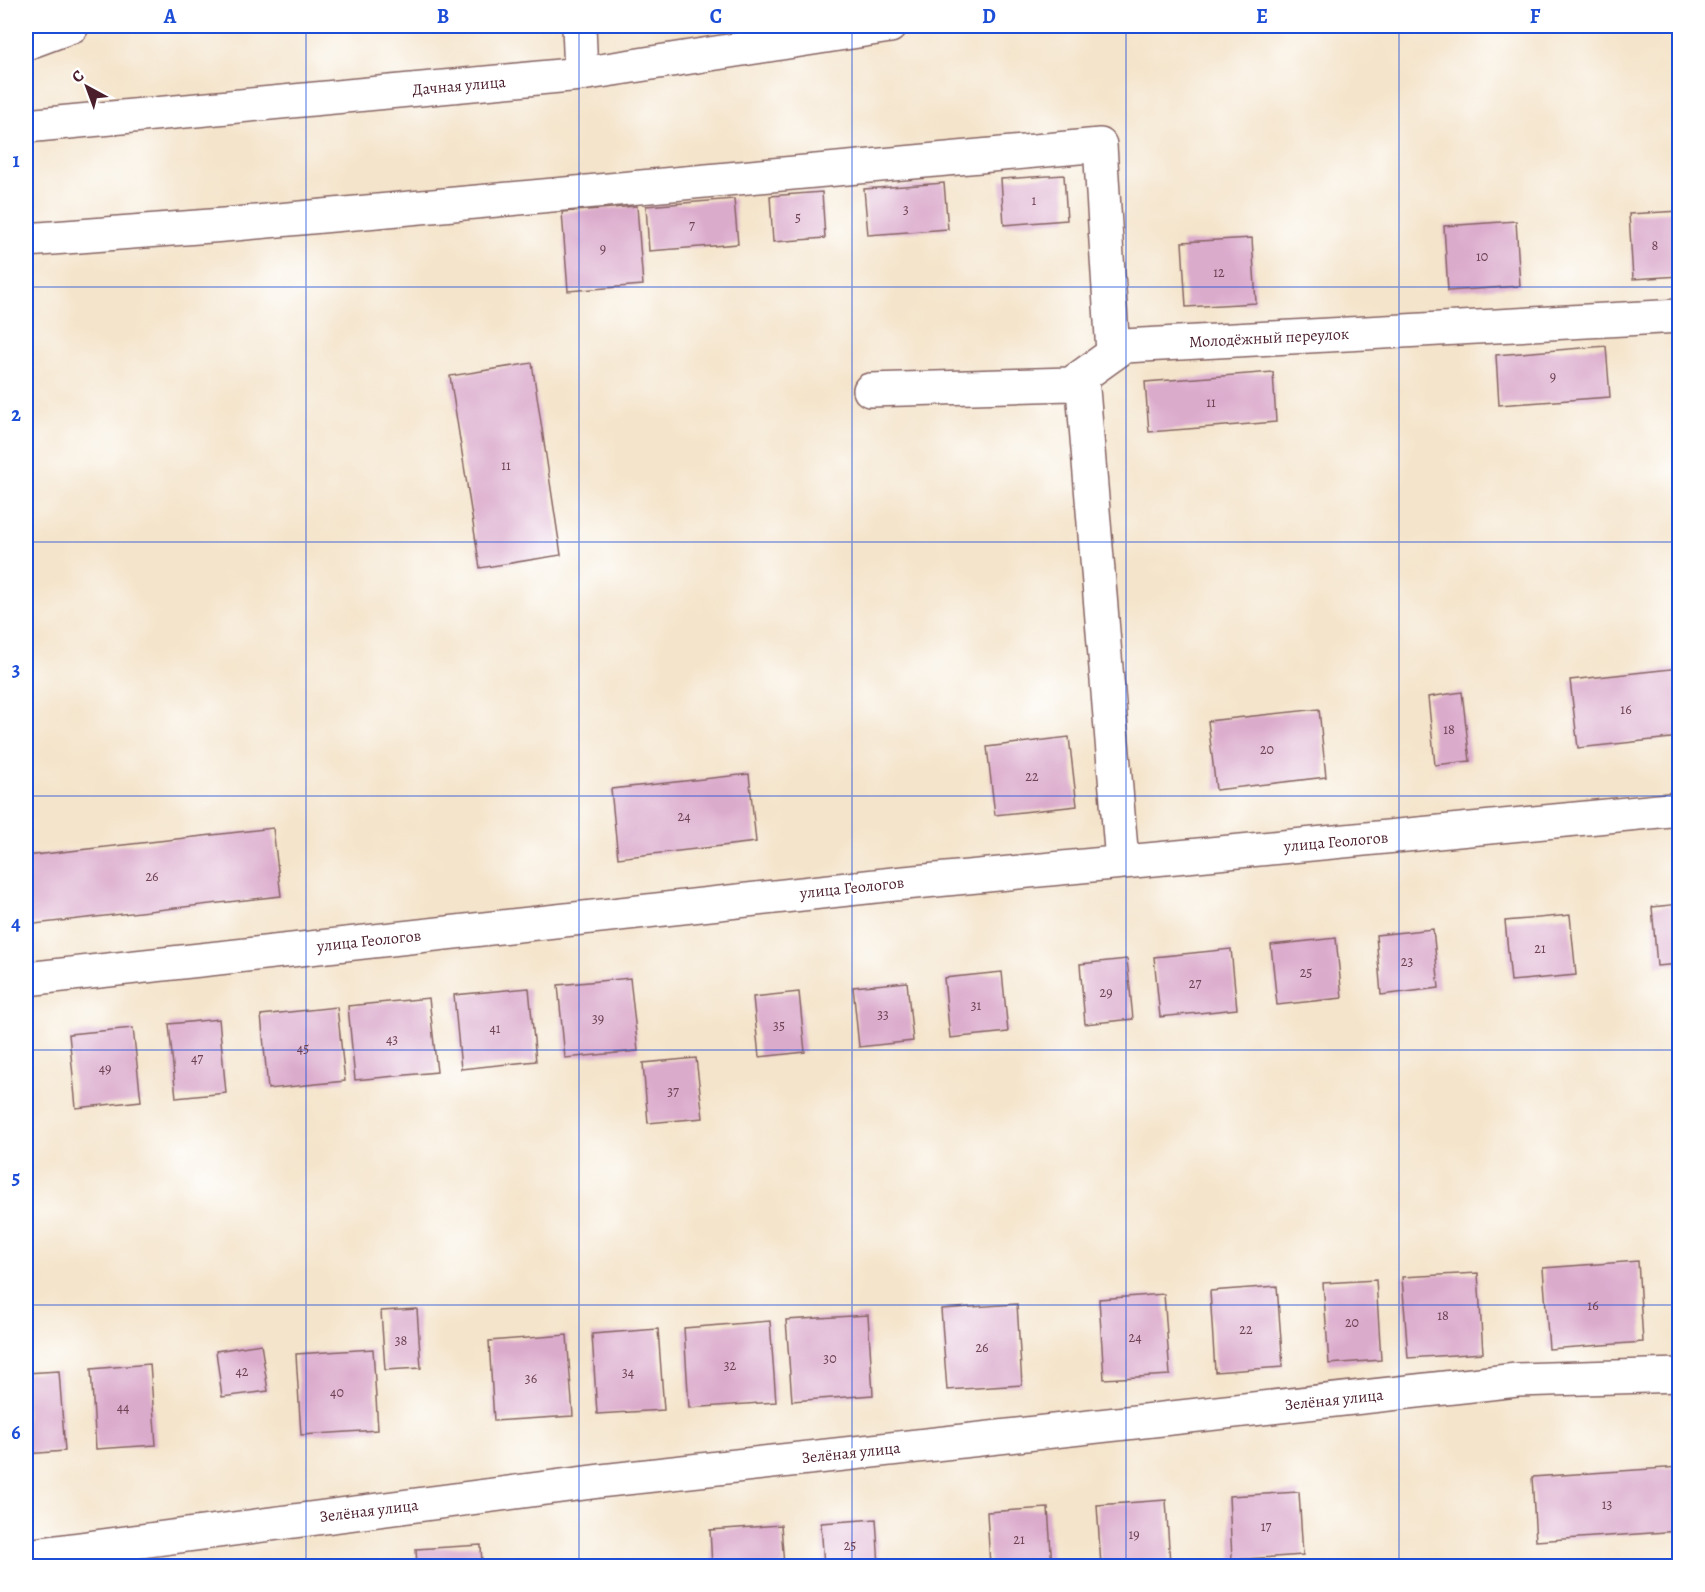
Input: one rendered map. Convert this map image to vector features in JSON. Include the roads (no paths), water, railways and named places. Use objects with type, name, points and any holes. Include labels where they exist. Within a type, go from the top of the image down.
[{"type":"street","points":[[26,43],[72,26]]},
{"type":"street","points":[[579,26],[581,74]]},
{"type":"street","name":"Дачная улица","points":[[26,126],[581,74],[890,26]]},
{"type":"street","points":[[26,240],[224,225],[1100,145],[1113,354]]},
{"type":"street","name":"Молодёжный переулок","points":[[870,390],[1071,384],[1124,346],[1680,316]]},
{"type":"street","points":[[1082,377],[1122,862]]},
{"type":"street","name":"улица Геологов","points":[[26,979],[894,884],[1680,809]]},
{"type":"street","name":"Зелёная улица","points":[[26,1556],[600,1481],[1481,1383],[1680,1375]]}]
